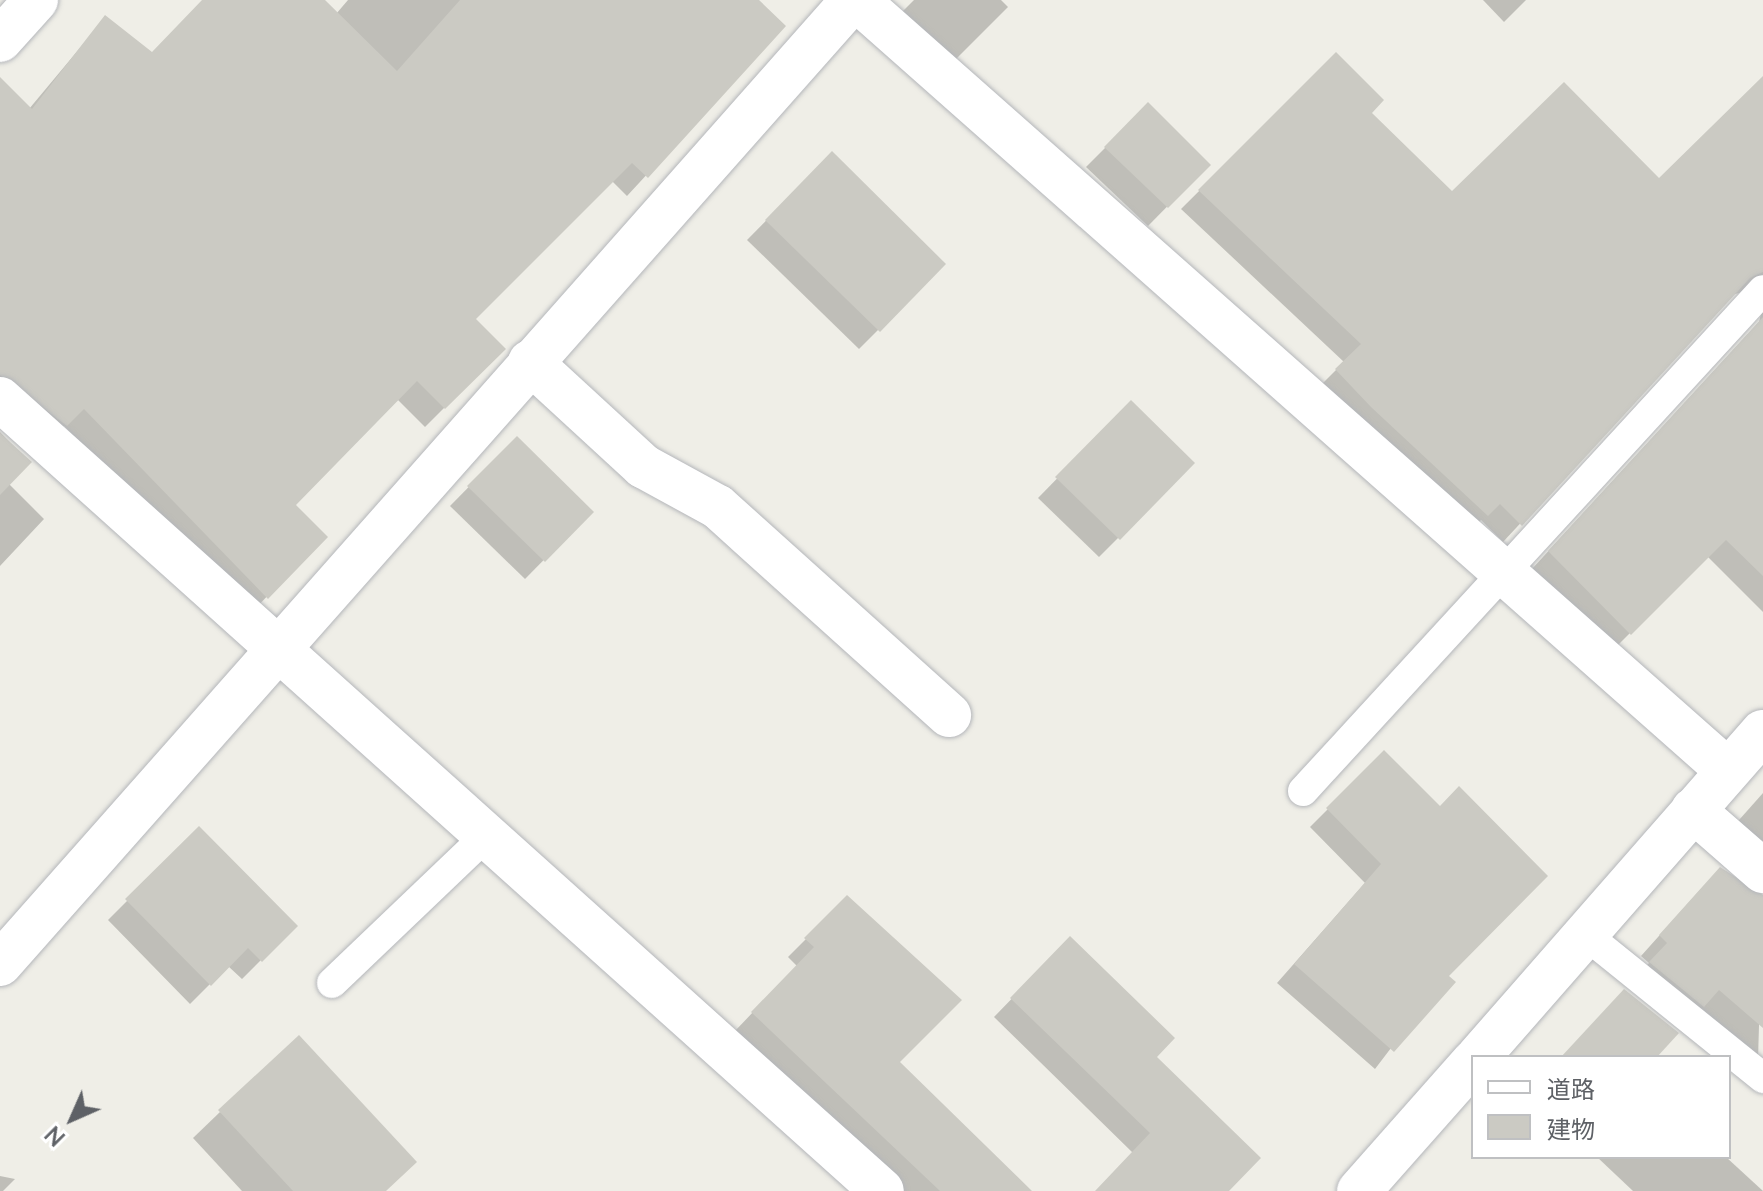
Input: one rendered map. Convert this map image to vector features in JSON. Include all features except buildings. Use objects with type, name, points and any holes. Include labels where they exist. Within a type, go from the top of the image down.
[{"type":"street","points":[[0,964],[276,646],[855,0],[1728,771]]},
{"type":"street","points":[[530,362],[643,466],[718,507],[949,715]]},
{"type":"street","points":[[0,399],[882,1191]]},
{"type":"street","points":[[1480,1055],[1763,732]]},
{"type":"street","points":[[1693,810],[1763,871]]},
{"type":"street","points":[[1359,1191],[1471,1064]]},
{"type":"lane","points":[[1303,791],[1763,290]]},
{"type":"lane","points":[[332,983],[487,835]]},
{"type":"lane","points":[[1586,935],[1763,1078]]}]
